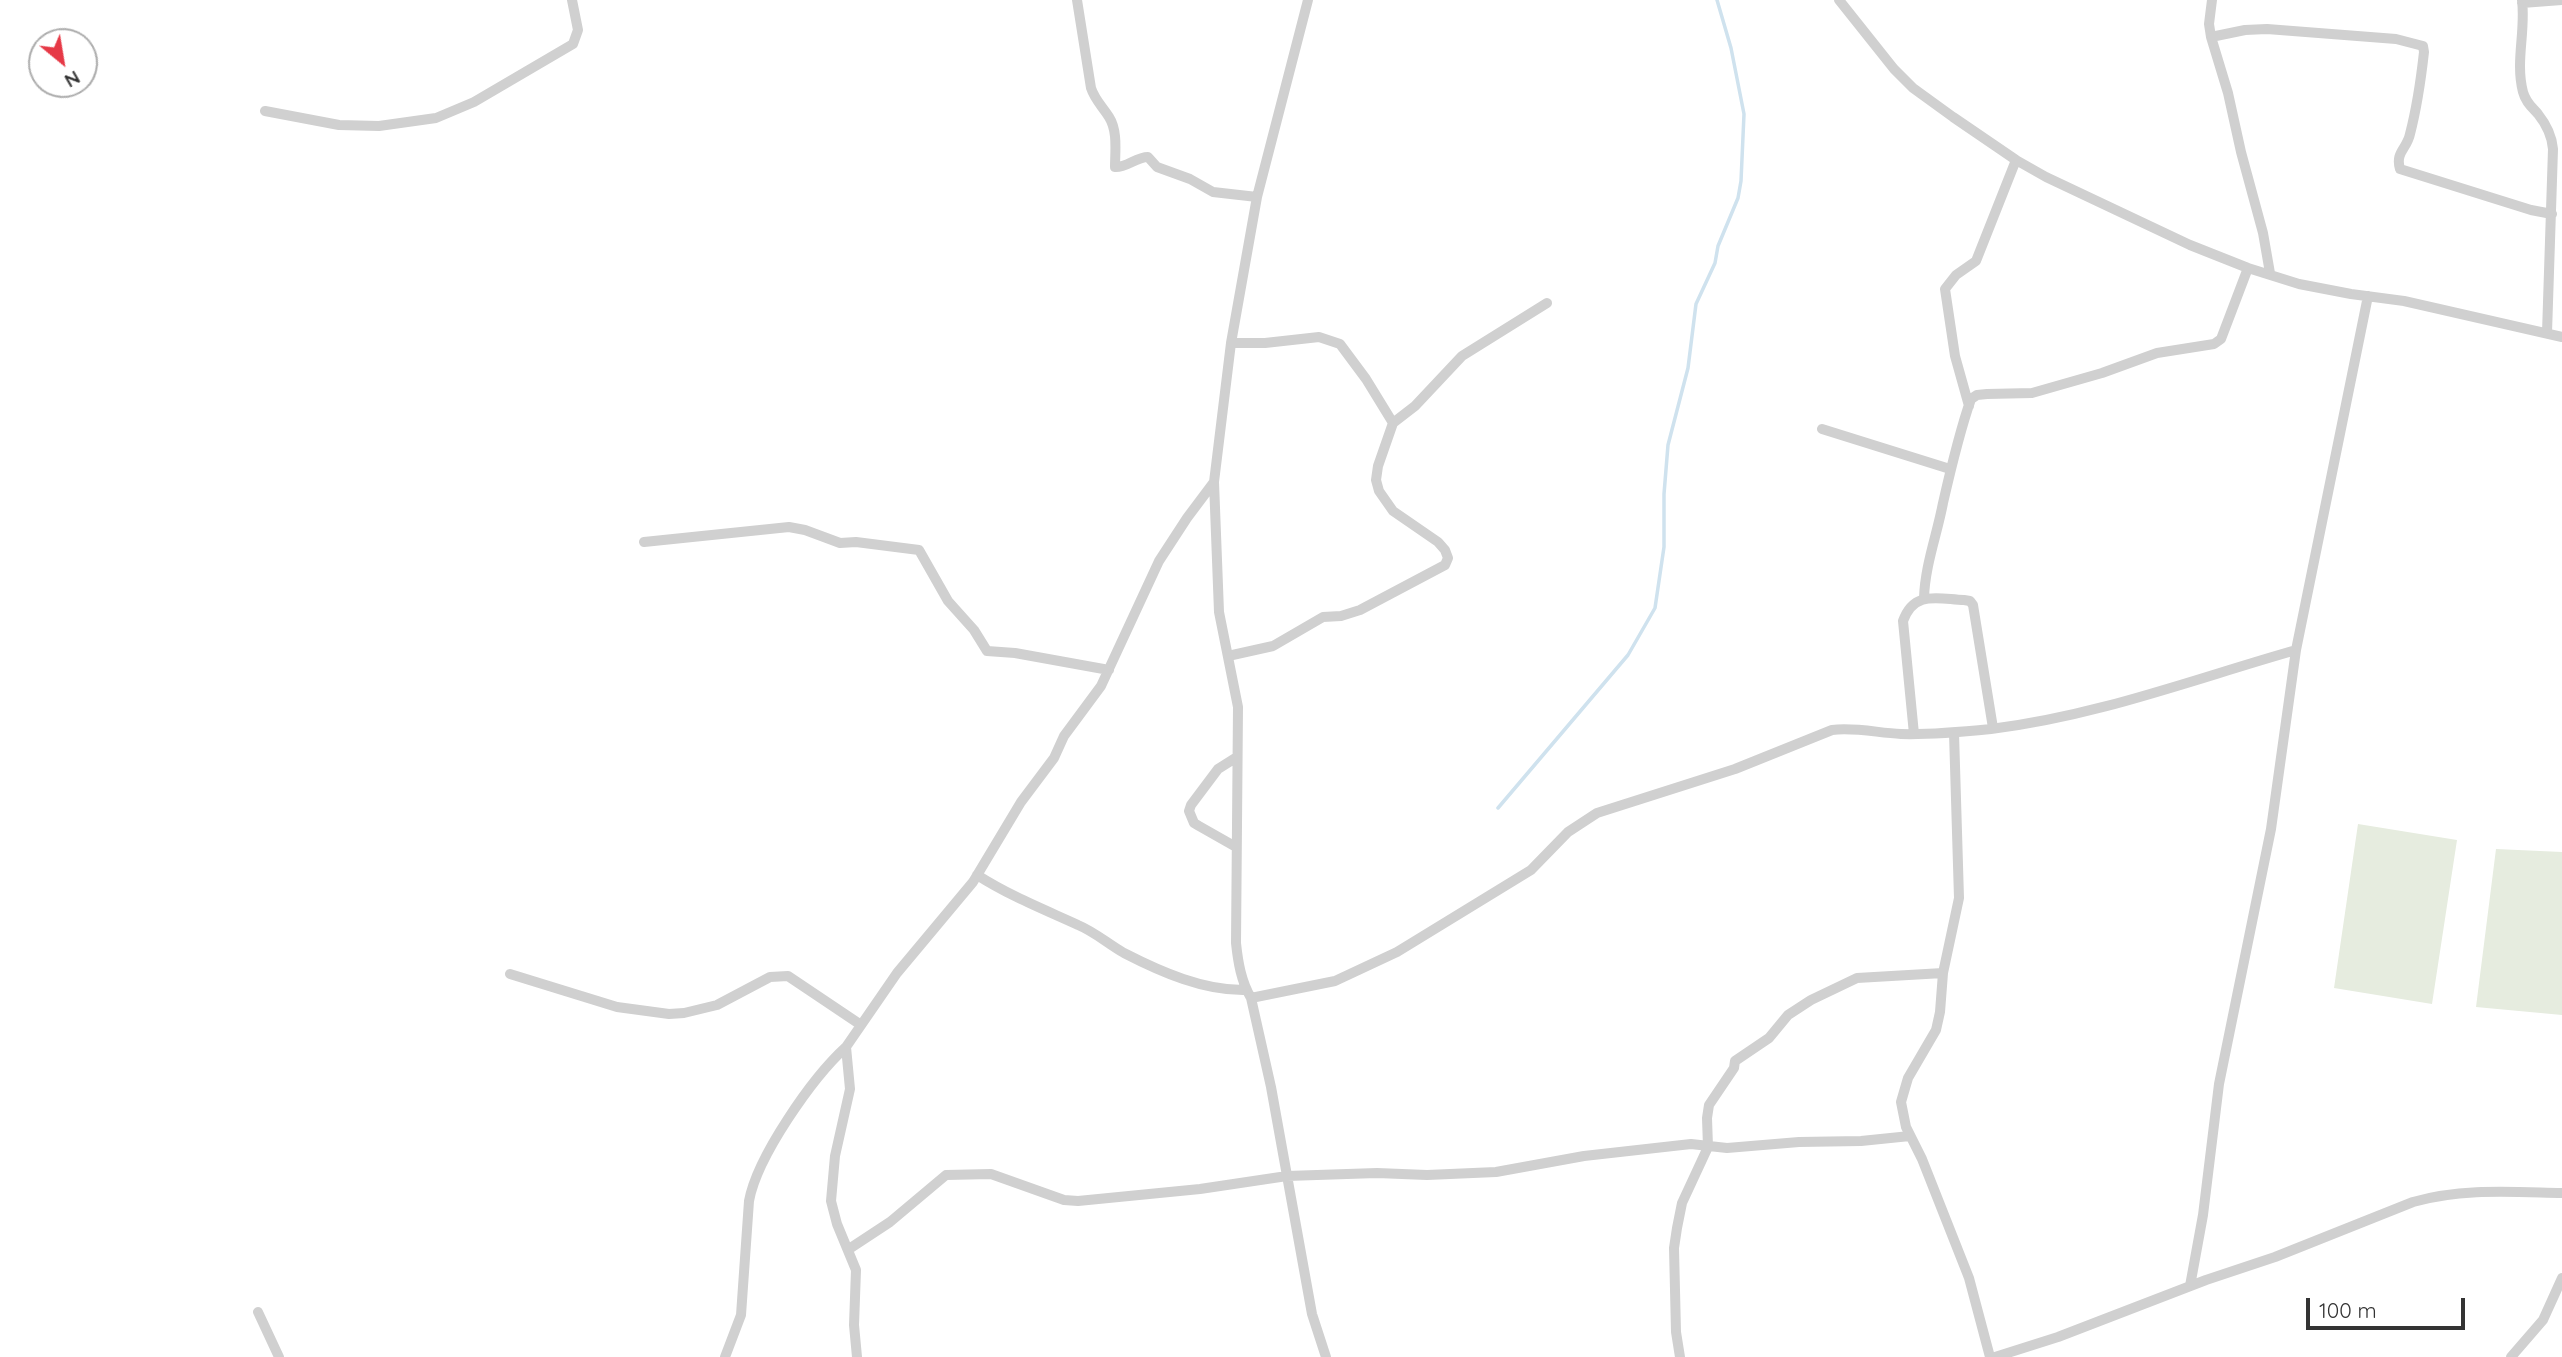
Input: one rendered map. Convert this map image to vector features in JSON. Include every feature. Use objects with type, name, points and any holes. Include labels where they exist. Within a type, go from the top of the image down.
[{"type":"street","points":[[265,111],[339,125],[379,126],[451,114],[573,44],[578,30],[572,0]]},
{"type":"street","points":[[1077,0],[1091,88],[1094,98],[1112,124],[1116,147],[1115,167],[1119,168],[1148,157],[1157,167],[1190,179],[1213,192],[1256,197]]},
{"type":"street","points":[[1308,0],[1256,197],[1231,343],[1214,482],[1219,612],[1238,707],[1236,943],[1287,1176],[1312,1314],[1326,1357]]},
{"type":"street","points":[[1839,0],[1894,69],[1913,88],[2016,160],[2046,177],[2190,245],[2248,268],[2324,290],[2404,301],[2562,337]]},
{"type":"street","points":[[2212,0],[2211,37],[2263,233],[2270,274]]},
{"type":"street","points":[[2547,333],[2552,141],[2539,115],[2525,99],[2519,68],[2522,1],[2562,0]]},
{"type":"street","points":[[2211,37],[2245,30],[2267,29],[2419,43],[2424,52],[2419,94],[2410,137],[2401,151],[2400,169],[2531,210],[2552,214]]},
{"type":"street","points":[[1969,406],[1955,356],[1945,289],[1956,275],[1976,261],[2016,160]]},
{"type":"street","points":[[1924,598],[1924,577],[1950,469],[1971,399],[1976,396],[2032,393],[2102,373],[2157,353],[2214,344],[2221,339],[2248,268]]},
{"type":"street","points":[[2190,1286],[2203,1215],[2219,1084],[2271,829],[2296,650],[2368,296]]},
{"type":"street","points":[[1228,656],[1273,646],[1323,617],[1341,616],[1360,610],[1445,565],[1448,558],[1438,542],[1393,511],[1379,491],[1376,480],[1378,466],[1393,423],[1415,406],[1462,356],[1547,303]]},
{"type":"street","points":[[1231,343],[1265,343],[1319,337],[1340,344],[1393,423]]},
{"type":"street","points":[[1822,429],[1950,469]]},
{"type":"street","points":[[725,1357],[741,1315],[749,1201],[758,1168],[797,1106],[846,1047],[897,973],[977,875],[1021,802],[1054,758],[1064,736],[1101,686],[1159,561],[1214,482]]},
{"type":"street","points":[[644,541],[789,527],[840,543],[919,550],[948,601],[974,630],[987,651],[1015,653],[1109,670]]},
{"type":"street","points":[[1914,734],[1903,621],[1907,610],[1924,598],[1964,600],[1970,601],[1973,606],[1993,729]]},
{"type":"street","points":[[977,875],[1005,893],[1080,925],[1123,952],[1214,989],[1248,994],[1335,981],[1398,952],[1531,870],[1568,832],[1597,813],[1735,769],[1832,730],[1845,728],[1914,734],[1954,733],[2054,720],[2124,703],[2296,650]]},
{"type":"street","points":[[1954,733],[1959,898],[1943,972],[1936,1030],[1908,1078],[1901,1102],[1910,1136],[1922,1159],[1969,1278],[1992,1357],[2058,1337],[2190,1286],[2275,1257],[2413,1202],[2469,1192],[2562,1193]]},
{"type":"street","points":[[1236,847],[1194,823],[1189,811],[1218,769],[1237,757]]},
{"type":"street","points":[[1679,1357],[1674,1248],[1682,1203],[1707,1147],[1707,1118],[1712,1100],[1734,1068],[1735,1061],[1769,1038],[1788,1015],[1811,1000],[1857,978],[1943,972]]},
{"type":"street","points":[[510,974],[617,1007],[669,1014],[717,1005],[770,977],[788,976],[861,1025]]},
{"type":"street","points":[[846,1047],[850,1089],[835,1156],[831,1200],[858,1281],[854,1325],[857,1357]]},
{"type":"street","points":[[849,1249],[890,1222],[946,1175],[991,1174],[1064,1200],[1077,1201],[1148,1196],[1287,1176],[1496,1172],[1553,1160],[1691,1144],[1727,1148],[1799,1142],[1861,1142],[1910,1136]]},
{"type":"street","points":[[2511,1357],[2543,1320],[2562,1278]]},
{"type":"street","points":[[258,1312],[279,1357]]},
{"type":"shaded area","points":[[2358,824],[2457,840],[2432,1004],[2334,988]]},
{"type":"shaded area","points":[[2496,849],[2562,852],[2562,1015],[2476,1007]]},
{"type":"waterway","points":[[1498,808],[1628,655],[1655,608],[1664,547],[1668,445],[1688,368],[1696,304],[1715,263],[1718,246],[1738,198],[1741,181],[1744,114],[1731,48],[1717,0]]}]
